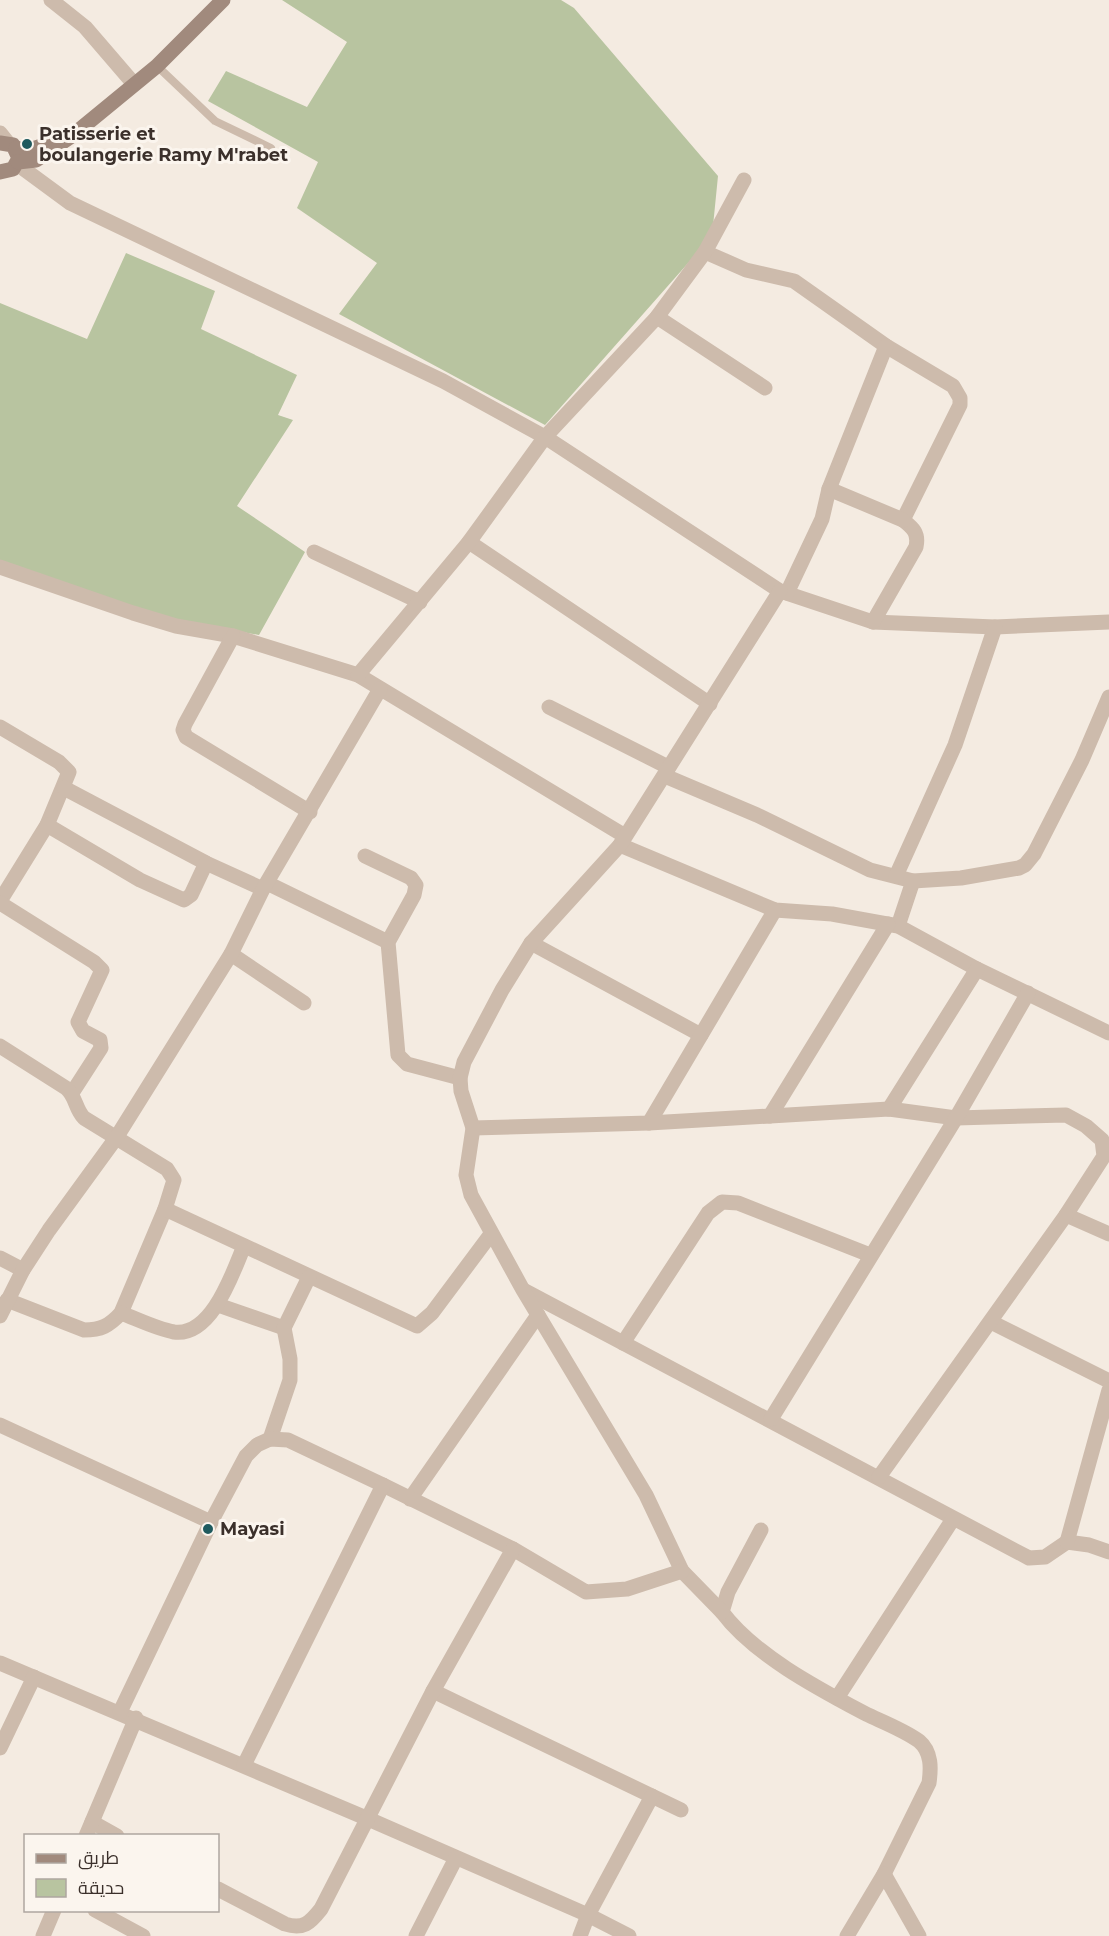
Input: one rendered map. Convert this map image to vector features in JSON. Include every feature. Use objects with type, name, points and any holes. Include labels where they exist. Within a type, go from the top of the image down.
[{"type":"street","points":[[51,0],[85,27],[135,84]]},
{"type":"street","points":[[7,159],[36,160],[73,135],[157,66],[223,0]]},
{"type":"street","points":[[7,159],[70,203],[443,381],[545,438],[783,592],[873,622],[995,627],[1109,622]]},
{"type":"street","points":[[358,675],[469,542],[545,438],[657,317],[705,252],[744,180]]},
{"type":"street","points":[[705,252],[746,270],[794,281],[886,346],[953,386],[960,398],[960,405],[903,520]]},
{"type":"street","points":[[657,317],[765,388]]},
{"type":"street","points":[[847,1936],[884,1874],[928,1783],[932,1767],[924,1747],[919,1741],[837,1698],[758,1646],[736,1629],[682,1571],[646,1495],[523,1290],[491,1234],[468,1186],[466,1175],[473,1128],[461,1091],[460,1078],[464,1062],[502,990],[531,943],[623,841],[783,592],[822,519],[829,489],[886,346]]},
{"type":"street","points":[[829,489],[903,520],[915,531],[918,538],[916,547],[873,622]]},
{"type":"street","points":[[469,542],[710,704]]},
{"type":"street","points":[[314,552],[420,602]]},
{"type":"street","points":[[0,567],[176,626],[233,636],[358,675],[623,841],[775,910],[832,914],[893,925],[1109,1033]]},
{"type":"street","points":[[896,876],[955,745],[995,627]]},
{"type":"street","points":[[233,636],[183,730],[186,736],[310,812]]},
{"type":"street","points":[[0,1316],[23,1270],[116,1138],[231,954],[265,886],[380,689]]},
{"type":"street","points":[[549,706],[666,772],[870,870],[913,881],[961,878],[1025,865],[1034,854],[1082,760],[1109,697]]},
{"type":"street","points":[[0,727],[66,767],[69,772],[47,825],[0,902],[94,962],[102,970],[78,1022],[83,1031],[100,1040],[101,1048],[72,1093]]},
{"type":"street","points":[[64,788],[206,863],[265,886],[388,942]]},
{"type":"street","points":[[47,825],[140,880],[184,900],[191,895],[206,863]]},
{"type":"street","points":[[365,856],[411,878],[416,885],[414,895],[388,942],[398,1055],[407,1064],[460,1078]]},
{"type":"street","points":[[770,1116],[893,925],[913,881]]},
{"type":"street","points":[[649,1123],[775,910]]},
{"type":"street","points":[[531,943],[700,1035]]},
{"type":"street","points":[[231,954],[304,1003]]},
{"type":"street","points":[[889,1109],[977,969]]},
{"type":"street","points":[[771,1419],[870,1255],[957,1118],[1028,993]]},
{"type":"street","points":[[0,1046],[72,1093],[78,1112],[84,1118],[172,1174],[173,1184],[165,1209],[121,1313],[111,1324],[97,1330],[84,1330],[8,1300]]},
{"type":"street","points":[[473,1128],[649,1123],[889,1109],[957,1118],[1066,1115],[1086,1126],[1102,1140],[1104,1156],[1066,1215],[879,1477]]},
{"type":"street","points":[[623,1343],[708,1213],[722,1202],[738,1203],[870,1255]]},
{"type":"street","points":[[165,1209],[417,1326],[432,1313],[491,1234]]},
{"type":"street","points":[[1066,1215],[1109,1234]]},
{"type":"street","points":[[121,1313],[176,1332],[200,1323],[218,1305],[244,1246]]},
{"type":"street","points":[[0,1258],[23,1270]]},
{"type":"street","points":[[270,1439],[290,1380],[290,1359],[284,1328],[309,1277]]},
{"type":"street","points":[[523,1290],[771,1419],[1029,1558],[1045,1557],[1067,1542],[1109,1390]]},
{"type":"street","points":[[218,1305],[284,1328]]},
{"type":"street","points":[[410,1498],[538,1315]]},
{"type":"street","points":[[991,1322],[1109,1381]]},
{"type":"street","points":[[0,1425],[211,1522]]},
{"type":"street","points":[[120,1712],[211,1522],[246,1456],[257,1445],[270,1439],[288,1440],[410,1498],[513,1549],[586,1592],[627,1589],[682,1571]]},
{"type":"street","points":[[244,1765],[383,1485]]},
{"type":"street","points":[[837,1698],[953,1519]]},
{"type":"street","points":[[722,1612],[728,1592],[761,1530]]},
{"type":"street","points":[[1067,1542],[1089,1545],[1109,1552]]},
{"type":"street","points":[[219,1890],[295,1927],[304,1926],[321,1909],[433,1690],[513,1549]]},
{"type":"street","points":[[0,1663],[136,1718],[588,1915],[629,1936]]},
{"type":"street","points":[[0,1748],[34,1677]]},
{"type":"street","points":[[433,1690],[681,1810]]},
{"type":"street","points":[[109,1834],[89,1829],[136,1718]]},
{"type":"street","points":[[580,1936],[588,1915],[652,1796]]},
{"type":"street","points":[[416,1936],[456,1858]]},
{"type":"street","points":[[884,1874],[919,1936]]},
{"type":"street","points":[[43,1936],[54,1912]]},
{"type":"street","points":[[97,1912],[143,1936]]},
{"type":"lane","points":[[157,66],[215,121],[271,148]]},
{"type":"green space","points":[[282,0],[561,0],[574,8],[718,176],[712,236],[545,425],[339,314],[377,263],[297,208],[318,162],[208,101],[226,71],[307,107],[347,42]]},
{"type":"green space","points":[[126,253],[215,291],[201,329],[297,375],[278,415],[293,420],[237,506],[305,552],[259,635],[151,616],[0,560],[0,303],[87,339]]},
{"type":"place","name":"Patisserie et boulangerie Ramy M'rabet","points":[[27,144]]},
{"type":"place","name":"Mayasi","points":[[208,1529]]}]
